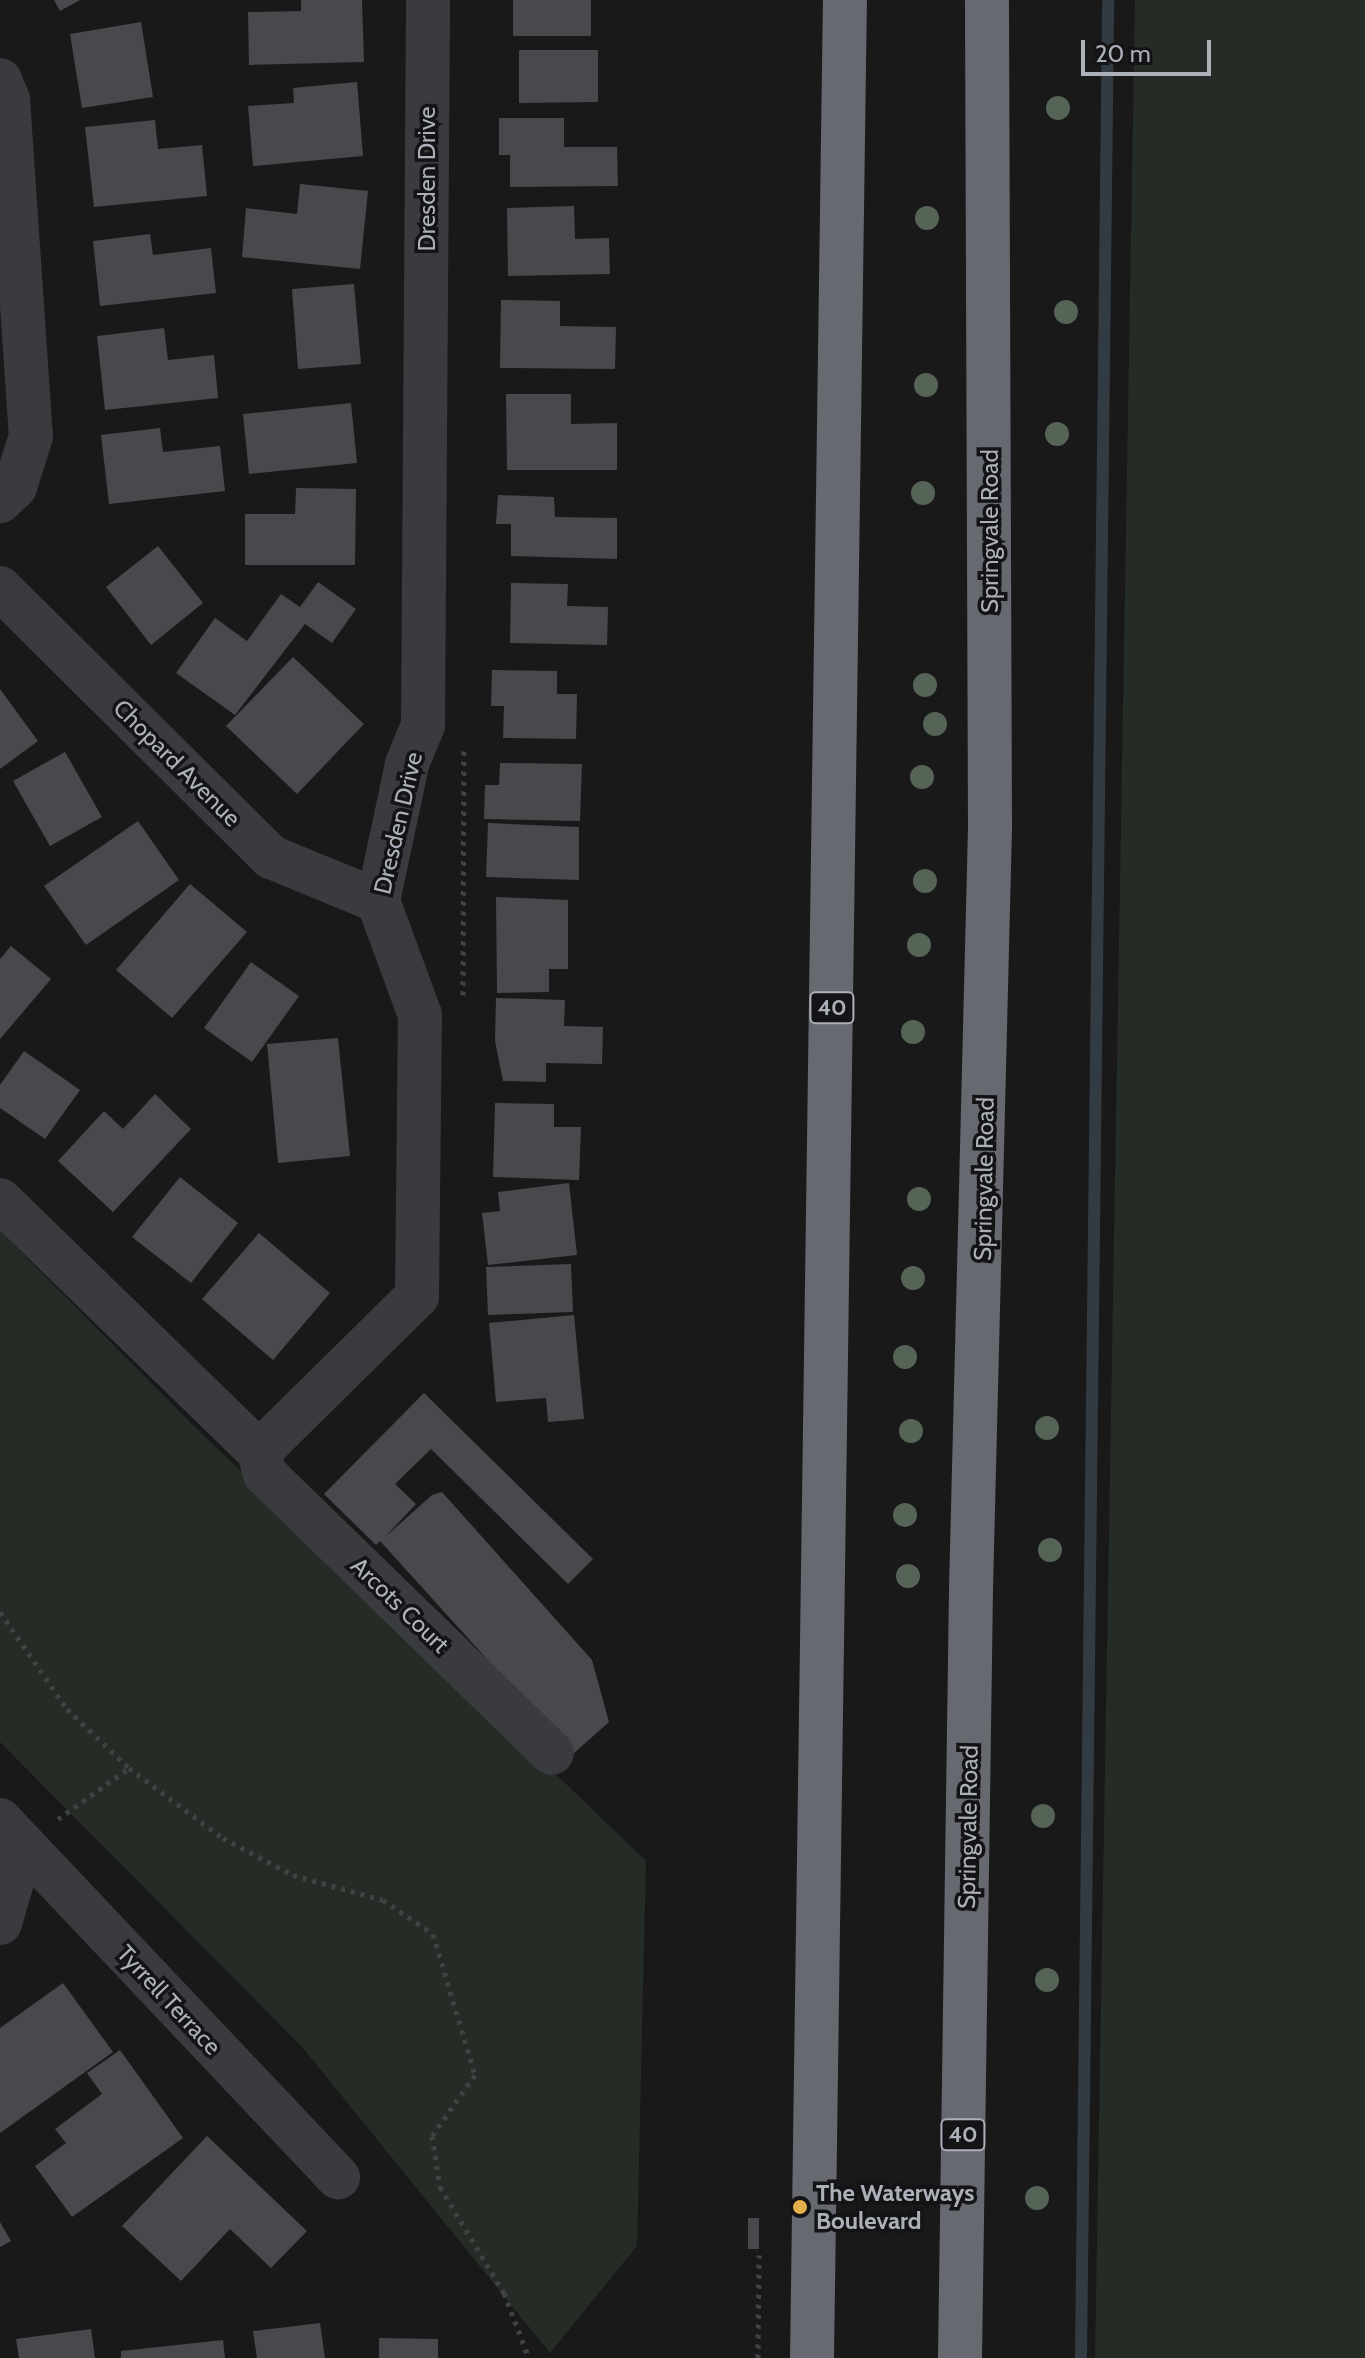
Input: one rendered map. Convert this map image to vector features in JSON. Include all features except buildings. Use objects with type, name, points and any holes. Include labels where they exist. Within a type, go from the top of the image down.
[{"type":"highway","name":"40","points":[[812,2358],[845,0]]},
{"type":"highway","name":"Springvale Road","points":[[960,2358],[971,1589],[990,828],[987,0]]},
{"type":"street","name":"Dresden Drive","points":[[259,1452],[417,1296],[420,1015],[378,901],[407,764],[423,725],[428,0]]},
{"type":"street","points":[[0,80],[8,100],[31,436],[15,487],[0,501]]},
{"type":"street","name":"Chopard Avenue","points":[[0,588],[271,857],[378,901]]},
{"type":"street","points":[[0,1200],[259,1452]]},
{"type":"street","name":"Arcots Court","points":[[259,1452],[265,1474],[552,1753]]},
{"type":"street","points":[[0,1923],[12,1832]]},
{"type":"street","name":"Tyrrell Terrace","points":[[12,1832],[338,2178]]},
{"type":"path","points":[[0,1612],[67,1709],[129,1768],[223,1838],[293,1875],[383,1900],[433,1934],[475,2075],[432,2136],[440,2187],[504,2293],[529,2358]]},
{"type":"path","points":[[12,1832],[129,1768]]},
{"type":"path","points":[[758,2358],[759,2255]]},
{"type":"shaded area","points":[[1135,0],[1365,0],[1365,2358],[1095,2358]]},
{"type":"shaded area","points":[[0,1231],[194,1426],[646,1861],[637,2246],[550,2353],[303,2048],[0,1742]]},
{"type":"waterway","points":[[1081,2358],[1108,0]]},
{"type":"place","name":"The Waterways Boulevard","points":[[800,2207]]}]
